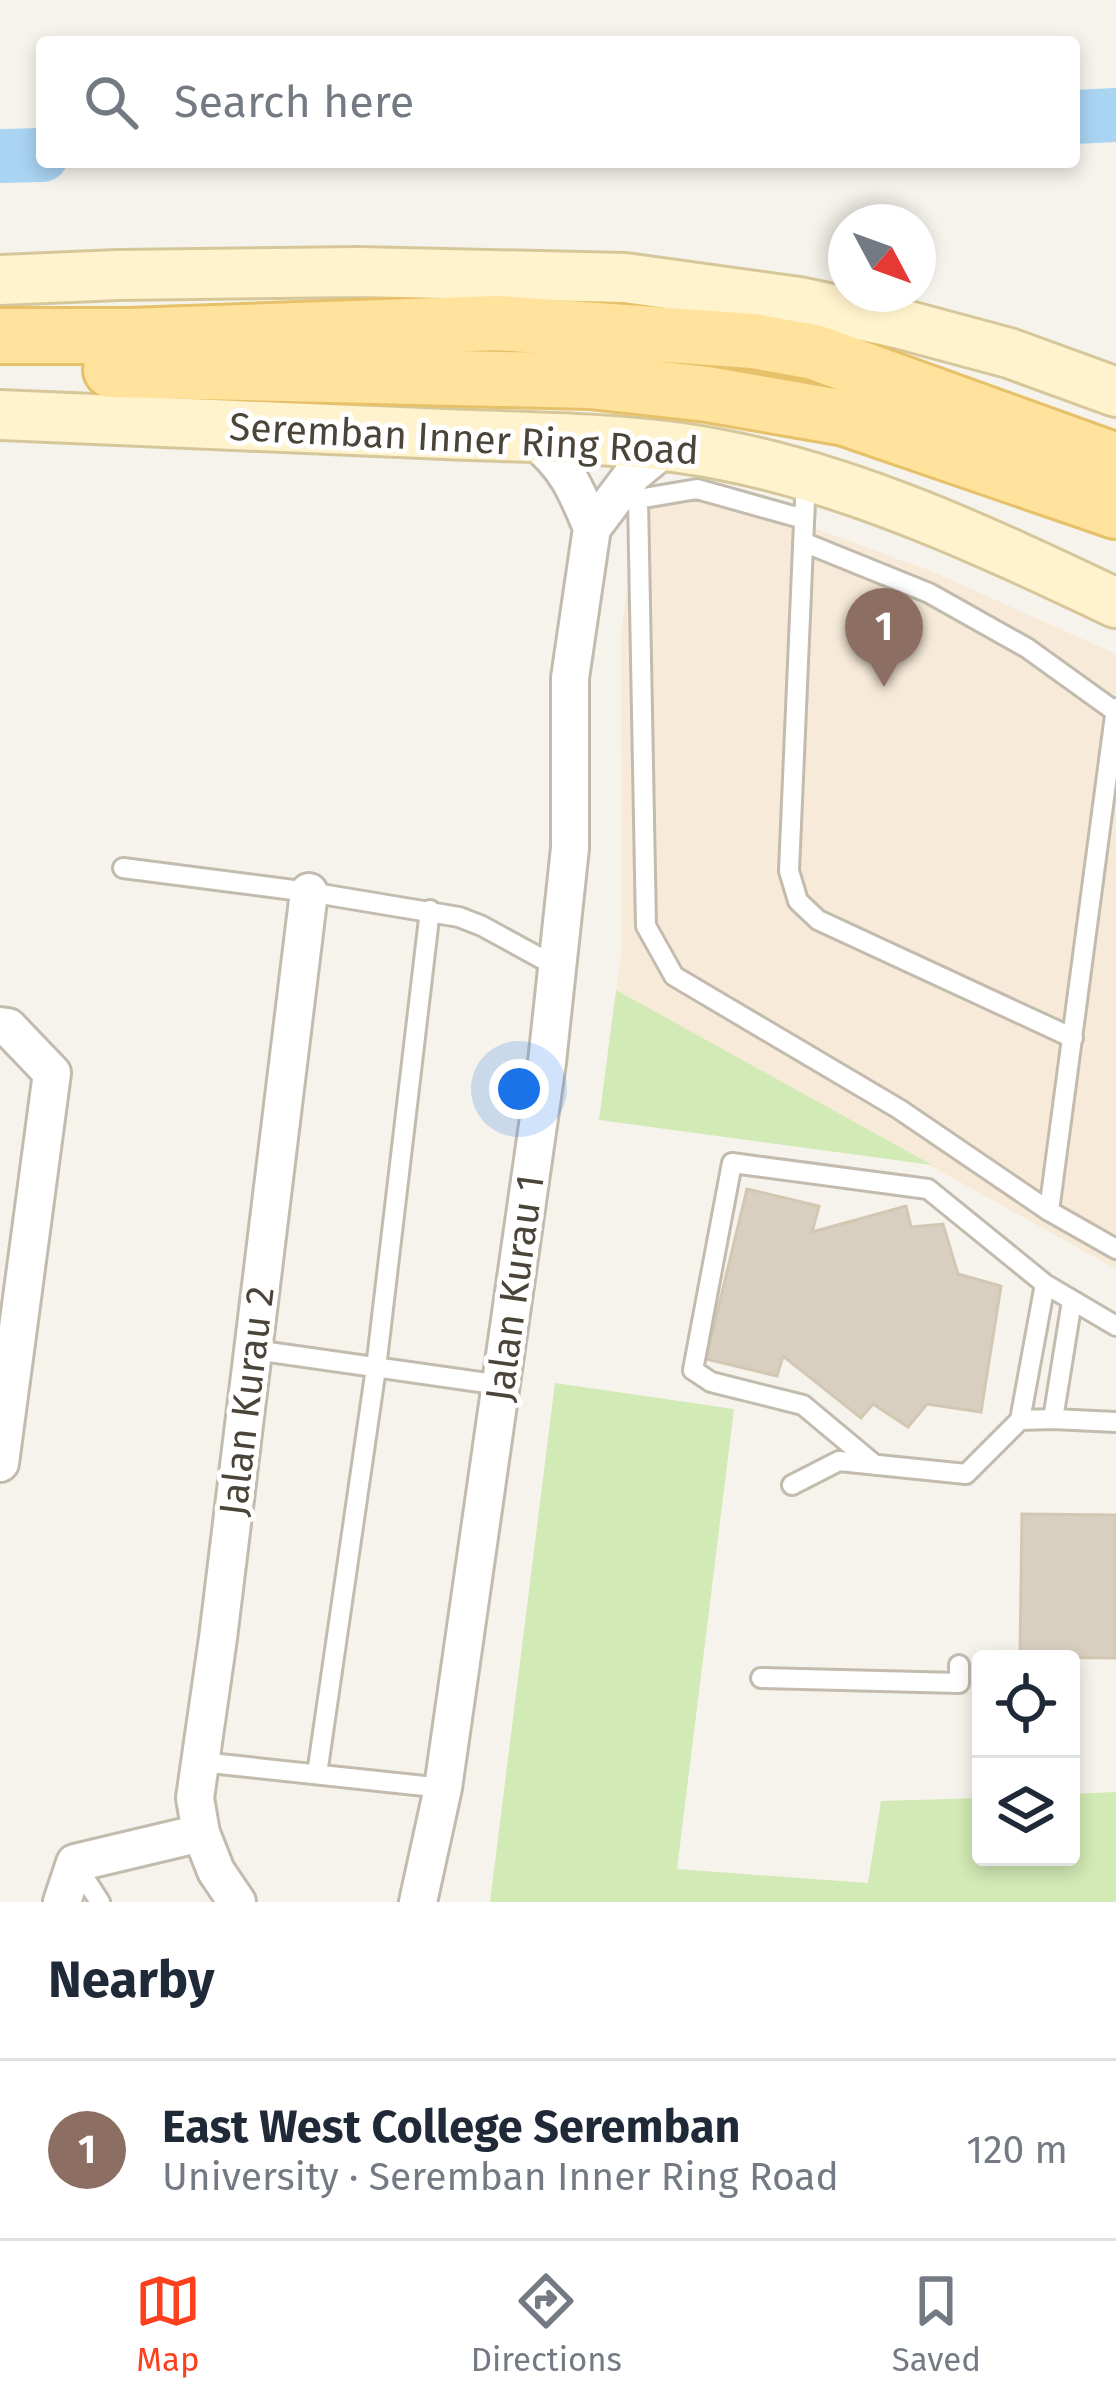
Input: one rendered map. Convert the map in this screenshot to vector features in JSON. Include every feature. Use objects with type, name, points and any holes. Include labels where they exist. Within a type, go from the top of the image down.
[{"type":"main road","points":[[0,280],[359,272],[625,278],[800,302],[901,324],[1010,353],[1116,392]]},
{"type":"main road","points":[[0,336],[129,336],[498,322],[753,341],[814,352],[1097,480]]},
{"type":"main road","points":[[0,368],[590,381],[706,394],[845,418],[1097,480]]},
{"type":"main road","name":"Seremban Inner Ring Road","points":[[0,415],[532,438],[719,454],[805,498],[897,507],[1116,603]]},
{"type":"street","points":[[532,438],[562,465],[592,528]]},
{"type":"street","name":"Jalan Kurau 1","points":[[418,1902],[443,1787],[547,1062],[570,848],[570,678],[592,528],[633,474],[667,446]]},
{"type":"street","name":"Jalan Kurau 2","points":[[237,1902],[216,1870],[201,1833],[195,1798],[309,892]]},
{"type":"street","points":[[0,1026],[8,1027],[52,1073],[2,1439]]},
{"type":"street","points":[[62,1902],[75,1863],[201,1833]]},
{"type":"lane","points":[[1073,1038],[818,920],[799,901],[789,871],[805,498],[697,489],[638,499],[646,926],[674,976],[899,1109],[1049,1211],[1116,1249]]},
{"type":"lane","points":[[803,542],[928,593],[1027,648],[1116,710],[1049,1211]]},
{"type":"lane","points":[[123,868],[430,910],[482,926],[557,967]]},
{"type":"lane","points":[[317,1774],[376,1368],[430,910]]},
{"type":"lane","points":[[875,1465],[802,1405],[711,1382],[693,1370],[732,1163],[928,1189],[1046,1284],[1116,1326]]},
{"type":"lane","points":[[792,1486],[838,1461],[966,1474],[1020,1420],[1046,1284]]},
{"type":"lane","points":[[1053,1418],[1072,1300]]},
{"type":"lane","points":[[254,1350],[501,1385]]},
{"type":"lane","points":[[1020,1420],[1116,1422]]},
{"type":"lane","points":[[761,1678],[958,1683],[959,1665]]},
{"type":"lane","points":[[201,1762],[443,1787]]},
{"type":"lane","points":[[75,1863],[100,1902]]},
{"type":"shaded area","points":[[664,491],[781,516],[931,571],[1116,654],[1116,1269],[616,990],[622,948],[621,631],[638,511]]},
{"type":"green space","points":[[616,990],[932,1165],[599,1120]]},
{"type":"green space","points":[[555,1383],[734,1409],[677,1869],[868,1883],[881,1801],[972,1798],[972,1866],[1080,1866],[1080,1794],[1116,1792],[1116,1902],[490,1902]]},
{"type":"building","points":[[747,1189],[819,1206],[812,1232],[906,1206],[911,1227],[943,1224],[958,1274],[1001,1286],[981,1412],[927,1404],[908,1427],[873,1404],[861,1418],[783,1356],[777,1376],[706,1359]]},
{"type":"building","points":[[1022,1514],[1116,1515],[1116,1658],[1080,1658],[1080,1650],[1020,1650]]},
{"type":"waterway","points":[[1080,117],[1116,115]]},
{"type":"waterway","points":[[0,156],[36,155]]},
{"type":"place","name":"East West College Seremban","points":[[884,687]]}]
